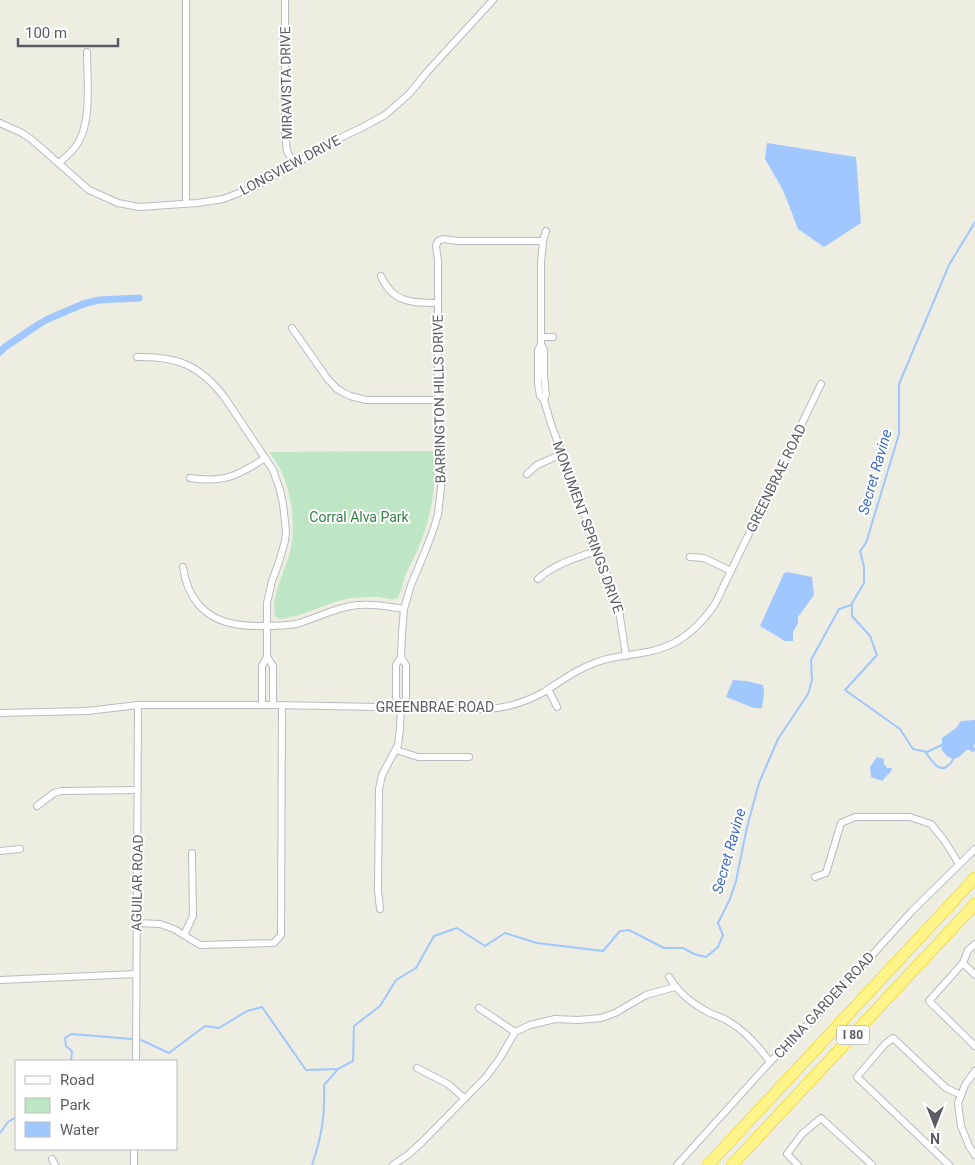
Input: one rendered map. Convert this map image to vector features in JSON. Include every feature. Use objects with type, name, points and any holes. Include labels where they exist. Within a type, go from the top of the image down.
[{"type":"highway","name":"I 80","points":[[708,1165],[975,878]]},
{"type":"highway","name":"I 80","points":[[732,1165],[975,904]]},
{"type":"street","points":[[186,0],[186,204]]},
{"type":"street","name":"MIRAVISTA DRIVE","points":[[284,0],[285,136],[287,151],[294,165]]},
{"type":"street","name":"LONGVIEW DRIVE","points":[[0,124],[31,139],[89,190],[118,203],[139,207],[186,204],[236,195],[257,186],[338,139],[379,119],[409,94],[493,0]]},
{"type":"street","points":[[59,163],[74,148],[81,138],[85,127],[87,114],[87,52]]},
{"type":"street","name":"MONUMENT SPRINGS DRIVE","points":[[546,231],[541,263],[541,341],[538,350],[540,396],[544,400],[548,417],[618,604],[626,656]]},
{"type":"street","name":"BARRINGTON HILLS DRIVE","points":[[401,707],[396,698],[396,666],[401,657],[404,609],[438,514],[442,472],[438,420],[438,261],[436,246],[438,241],[443,239],[458,241],[543,241]]},
{"type":"street","points":[[381,276],[387,288],[401,299],[413,302],[438,303]]},
{"type":"street","points":[[292,328],[327,378],[338,389],[350,396],[366,400],[438,400]]},
{"type":"street","points":[[541,341],[553,337]]},
{"type":"street","points":[[137,357],[168,359],[187,365],[204,375],[218,388],[273,470],[283,504],[286,531],[283,551],[272,581],[267,603],[267,657],[262,666],[262,705]]},
{"type":"street","name":"GREENBRAE ROAD","points":[[0,713],[86,711],[138,705],[499,708],[524,701],[594,663],[659,650],[689,634],[710,611],[821,384]]},
{"type":"street","points":[[527,474],[537,465],[562,454]]},
{"type":"street","points":[[190,478],[206,480],[224,478],[243,472],[265,458]]},
{"type":"street","points":[[538,580],[559,564],[598,550]]},
{"type":"street","points":[[690,557],[704,558],[731,570]]},
{"type":"street","points":[[183,566],[188,588],[193,597],[206,612],[228,623],[247,626],[294,624],[350,606],[377,605],[404,609]]},
{"type":"street","points":[[267,657],[272,666],[273,705]]},
{"type":"street","name":"BARRINGTON HILLS DRIVE","points":[[401,657],[406,665],[406,698],[401,707]]},
{"type":"street","points":[[548,689],[557,707]]},
{"type":"street","name":"AGUILAR ROAD","points":[[136,1060],[138,705]]},
{"type":"street","points":[[136,923],[160,924],[174,928],[200,945],[274,943],[281,935],[282,706]]},
{"type":"street","points":[[380,909],[378,890],[379,789],[382,775],[396,750],[400,729],[401,707]]},
{"type":"street","points":[[396,750],[418,757],[469,757]]},
{"type":"street","points":[[36,806],[54,793],[61,791],[138,790]]},
{"type":"street","points":[[815,877],[826,874],[841,823],[856,817],[910,818],[931,824],[959,864]]},
{"type":"street","points":[[0,850],[20,849]]},
{"type":"street","name":"CHINA GARDEN ROAD","points":[[677,1165],[770,1062],[845,985],[912,910],[975,849]]},
{"type":"street","points":[[184,935],[193,916],[192,853]]},
{"type":"street","points":[[975,944],[968,950],[963,963],[930,1001],[975,1046]]},
{"type":"street","points":[[963,963],[975,975]]},
{"type":"street","points":[[0,980],[136,974]]},
{"type":"street","points":[[669,977],[675,987],[692,1002],[709,1013],[728,1020],[742,1030],[770,1062]]},
{"type":"street","points":[[393,1165],[422,1142],[494,1068],[515,1032],[536,1023],[555,1019],[602,1018],[615,1013],[646,995],[675,987]]},
{"type":"street","points":[[479,1008],[515,1032]]},
{"type":"street","points":[[949,1165],[857,1077],[885,1044],[893,1038],[946,1088],[961,1095]]},
{"type":"street","points":[[417,1068],[448,1084],[464,1098]]},
{"type":"street","points":[[975,1071],[965,1085],[958,1103],[961,1126],[975,1155]]},
{"type":"street","points":[[798,1165],[787,1154],[802,1134],[821,1118],[872,1165]]},
{"type":"street","points":[[134,1150],[134,1165]]},
{"type":"green space","name":"Corral Alva Park","points":[[434,451],[434,490],[429,515],[422,539],[405,576],[398,598],[351,598],[288,618],[279,619],[275,616],[274,602],[291,549],[293,526],[291,503],[285,481],[269,452]]},
{"type":"water","points":[[767,143],[856,157],[861,223],[824,247],[798,229],[783,190],[765,159]]},
{"type":"water","points":[[784,573],[812,577],[814,595],[798,617],[798,623],[793,632],[793,641],[785,641],[760,626]]},
{"type":"water","points":[[733,680],[763,685],[762,708],[754,708],[726,697]]},
{"type":"water","points":[[975,720],[975,744],[973,746],[975,751],[972,752],[968,749],[955,759],[949,757],[942,750],[942,738],[956,728],[961,721]]},
{"type":"water","points":[[877,757],[884,759],[884,764],[892,770],[882,781],[871,777],[870,767]]},
{"type":"waterway","name":"Secret Ravine","points":[[312,1165],[322,1125],[324,1085],[338,1069],[353,1061],[354,1026],[380,1006],[396,980],[416,968],[434,936],[457,928],[485,946],[505,933],[537,943],[603,951],[620,931],[629,930],[664,948],[683,948],[694,954],[706,957],[718,947],[723,935],[718,923],[730,899],[736,881],[747,827],[759,783],[778,739],[808,694],[812,680],[811,660],[839,609],[851,605],[864,583],[864,567],[860,551],[866,543],[899,434],[899,384],[949,265],[975,222]]},
{"type":"waterway","points":[[0,352],[39,324],[83,304],[99,300],[139,298]]},
{"type":"waterway","points":[[852,606],[852,616],[870,636],[877,655],[845,690],[900,729],[913,749],[927,752],[944,744]]},
{"type":"waterway","points":[[926,753],[936,765],[942,768],[948,766],[953,759]]},
{"type":"waterway","points":[[141,1040],[169,1053],[205,1026],[219,1028],[247,1011],[262,1007],[306,1070],[338,1069]]},
{"type":"waterway","points":[[71,1060],[72,1051],[66,1046],[65,1038],[71,1034],[132,1039]]},
{"type":"waterway","points":[[0,1133],[8,1122],[15,1118]]}]
